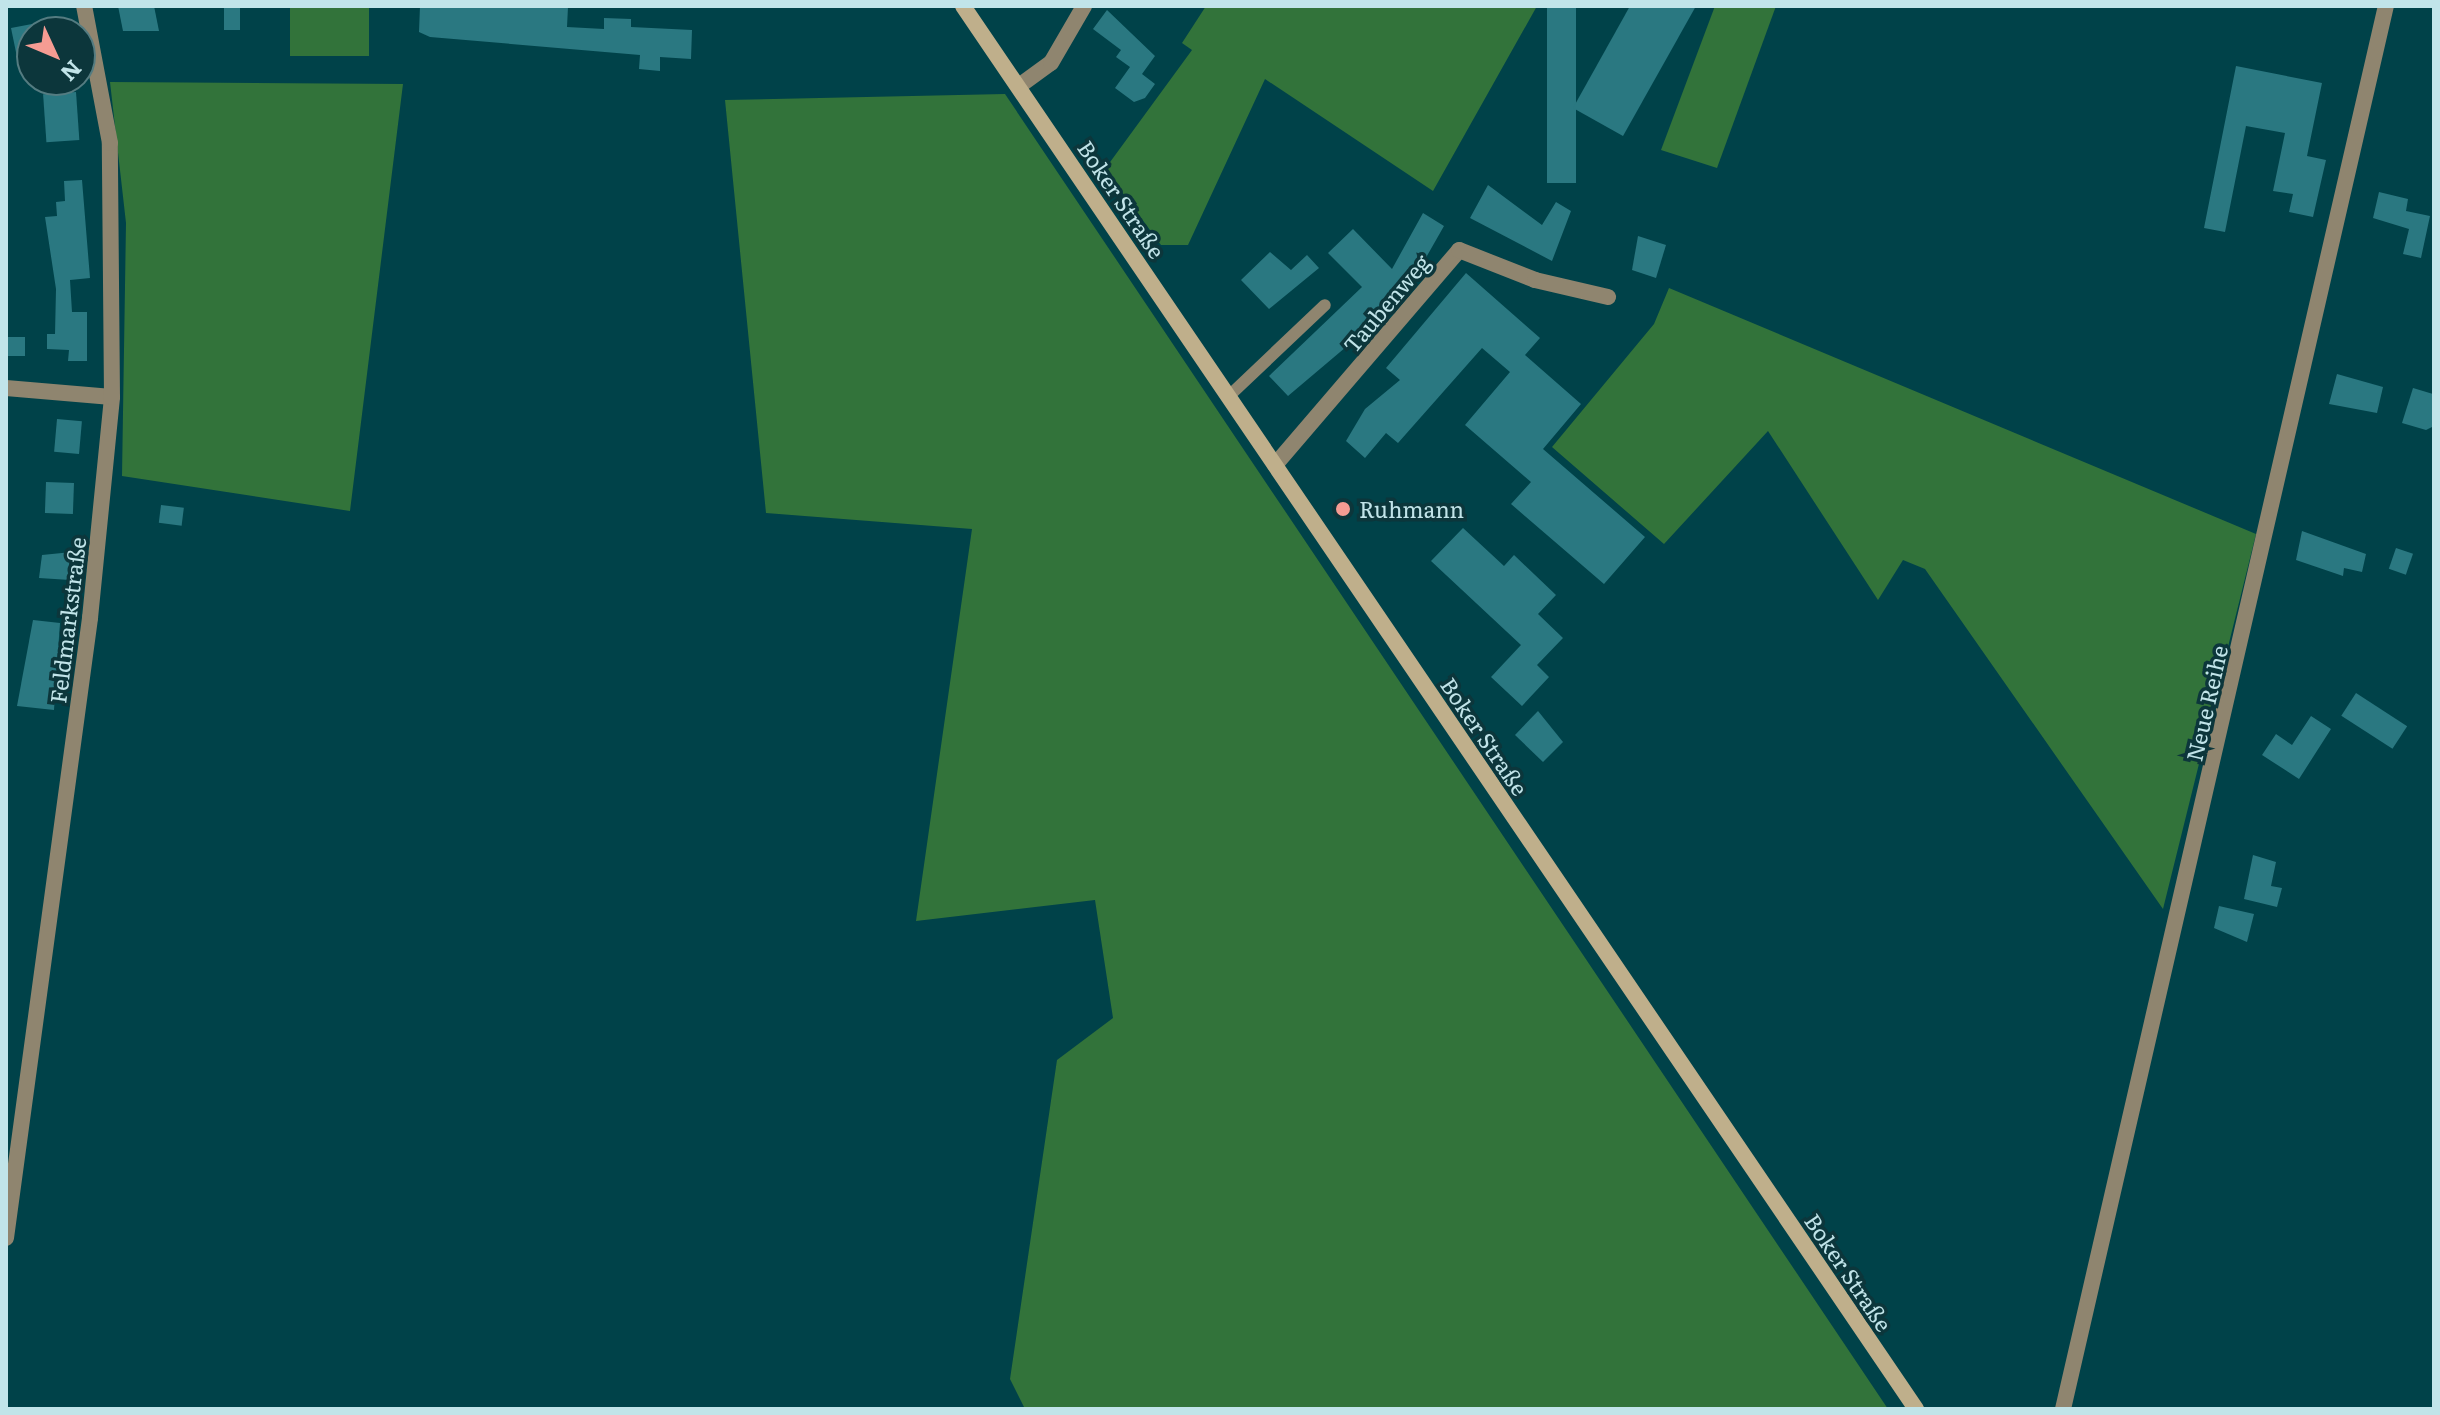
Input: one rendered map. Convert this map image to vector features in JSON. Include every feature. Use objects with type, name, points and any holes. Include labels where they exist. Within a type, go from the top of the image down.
[{"type":"main road","name":"Boker Straße","points":[[963,6],[1916,1409]]},
{"type":"street","name":"Feldmarkstraße","points":[[6,1238],[90,618],[112,397],[110,143],[84,6]]},
{"type":"street","points":[[1019,86],[1051,63],[1084,6]]},
{"type":"street","name":"Neue Reihe","points":[[2063,1409],[2386,6]]},
{"type":"street","name":"Taubenweg","points":[[1275,465],[1459,250],[1535,280],[1608,297]]},
{"type":"street","points":[[6,388],[112,397]]},
{"type":"lane","points":[[1229,396],[1325,305]]},
{"type":"green space","points":[[290,6],[369,6],[369,56],[290,56]]},
{"type":"green space","points":[[1206,6],[1537,6],[1433,191],[1265,79],[1188,245],[1161,245],[1105,169],[1192,50],[1182,43]]},
{"type":"green space","points":[[1715,6],[1776,6],[1717,168],[1661,150]]},
{"type":"green space","points":[[110,82],[403,84],[350,511],[122,476],[126,223]]},
{"type":"green space","points":[[1005,94],[1888,1409],[1025,1409],[1010,1379],[1057,1060],[1113,1018],[1095,900],[916,921],[972,529],[766,513],[725,100]]},
{"type":"green space","points":[[1669,288],[2256,534],[2163,909],[1925,569],[1903,560],[1878,600],[1768,431],[1664,544],[1552,447],[1654,324]]},
{"type":"building","points":[[118,6],[154,6],[159,31],[123,31]]},
{"type":"building","points":[[224,6],[240,6],[240,30],[224,30]]},
{"type":"building","points":[[420,6],[568,7],[567,27],[604,29],[604,18],[631,19],[631,27],[692,30],[691,59],[660,57],[660,71],[639,69],[640,55],[430,37],[419,32]]},
{"type":"building","points":[[1547,6],[1576,6],[1576,183],[1547,183]]},
{"type":"building","points":[[1630,6],[1696,6],[1623,136],[1573,108]]},
{"type":"building","points":[[1107,10],[1155,56],[1142,74],[1155,84],[1145,98],[1134,102],[1115,88],[1130,67],[1116,57],[1121,50],[1093,29]]},
{"type":"building","points":[[16,27],[16,52],[11,28]]},
{"type":"building","points":[[2236,66],[2322,83],[2307,156],[2326,160],[2313,217],[2289,212],[2293,194],[2273,191],[2285,133],[2246,126],[2225,232],[2204,228]]},
{"type":"building","points":[[43,96],[76,96],[79,140],[46,142]]},
{"type":"building","points":[[82,180],[90,278],[70,280],[72,312],[87,312],[87,361],[68,361],[69,350],[47,349],[47,334],[55,334],[56,289],[45,217],[57,216],[56,202],[65,201],[64,181]]},
{"type":"building","points":[[1488,185],[1542,225],[1556,202],[1571,211],[1552,261],[1470,218]]},
{"type":"building","points":[[2379,192],[2408,199],[2406,211],[2430,216],[2421,258],[2403,254],[2409,229],[2373,218]]},
{"type":"building","points":[[1423,213],[1444,226],[1403,298],[1364,341],[1359,336],[1288,396],[1269,376],[1362,287],[1328,253],[1353,229],[1392,269]]},
{"type":"building","points":[[1638,236],[1666,245],[1656,278],[1632,270]]},
{"type":"building","points":[[1270,252],[1291,270],[1307,255],[1319,268],[1269,309],[1241,280]]},
{"type":"building","points":[[1466,273],[1540,338],[1525,355],[1581,404],[1543,449],[1645,537],[1604,584],[1511,504],[1531,482],[1465,425],[1510,372],[1482,348],[1398,443],[1386,433],[1365,458],[1346,441],[1365,409],[1400,380],[1386,368]]},
{"type":"building","points":[[6,337],[25,337],[25,356],[6,356]]},
{"type":"building","points":[[2337,374],[2383,387],[2377,413],[2329,404]]},
{"type":"building","points":[[2413,388],[2433,394],[2434,426],[2426,430],[2402,423]]},
{"type":"building","points":[[57,419],[82,421],[79,454],[54,452]]},
{"type":"building","points":[[46,482],[74,483],[73,514],[45,513]]},
{"type":"building","points":[[161,505],[184,508],[182,526],[159,523]]},
{"type":"building","points":[[1463,528],[1504,566],[1514,555],[1556,595],[1538,614],[1563,638],[1537,665],[1549,677],[1522,706],[1491,677],[1521,645],[1431,561]]},
{"type":"building","points":[[2302,531],[2366,554],[2362,572],[2344,568],[2343,576],[2296,560]]},
{"type":"building","points":[[2396,548],[2413,554],[2406,575],[2389,569]]},
{"type":"building","points":[[72,552],[70,580],[39,578],[42,555]]},
{"type":"building","points":[[33,620],[60,623],[54,710],[17,706]]},
{"type":"building","points":[[2356,693],[2407,726],[2392,749],[2341,716]]},
{"type":"building","points":[[1538,711],[1563,742],[1543,762],[1515,735]]},
{"type":"building","points":[[2311,716],[2331,729],[2299,779],[2262,755],[2276,734],[2292,745]]},
{"type":"building","points":[[2253,855],[2276,862],[2271,886],[2282,888],[2277,907],[2244,899]]},
{"type":"building","points":[[2219,906],[2254,914],[2247,942],[2214,928]]},
{"type":"place","name":"Ruhmann","points":[[1343,509]]}]
